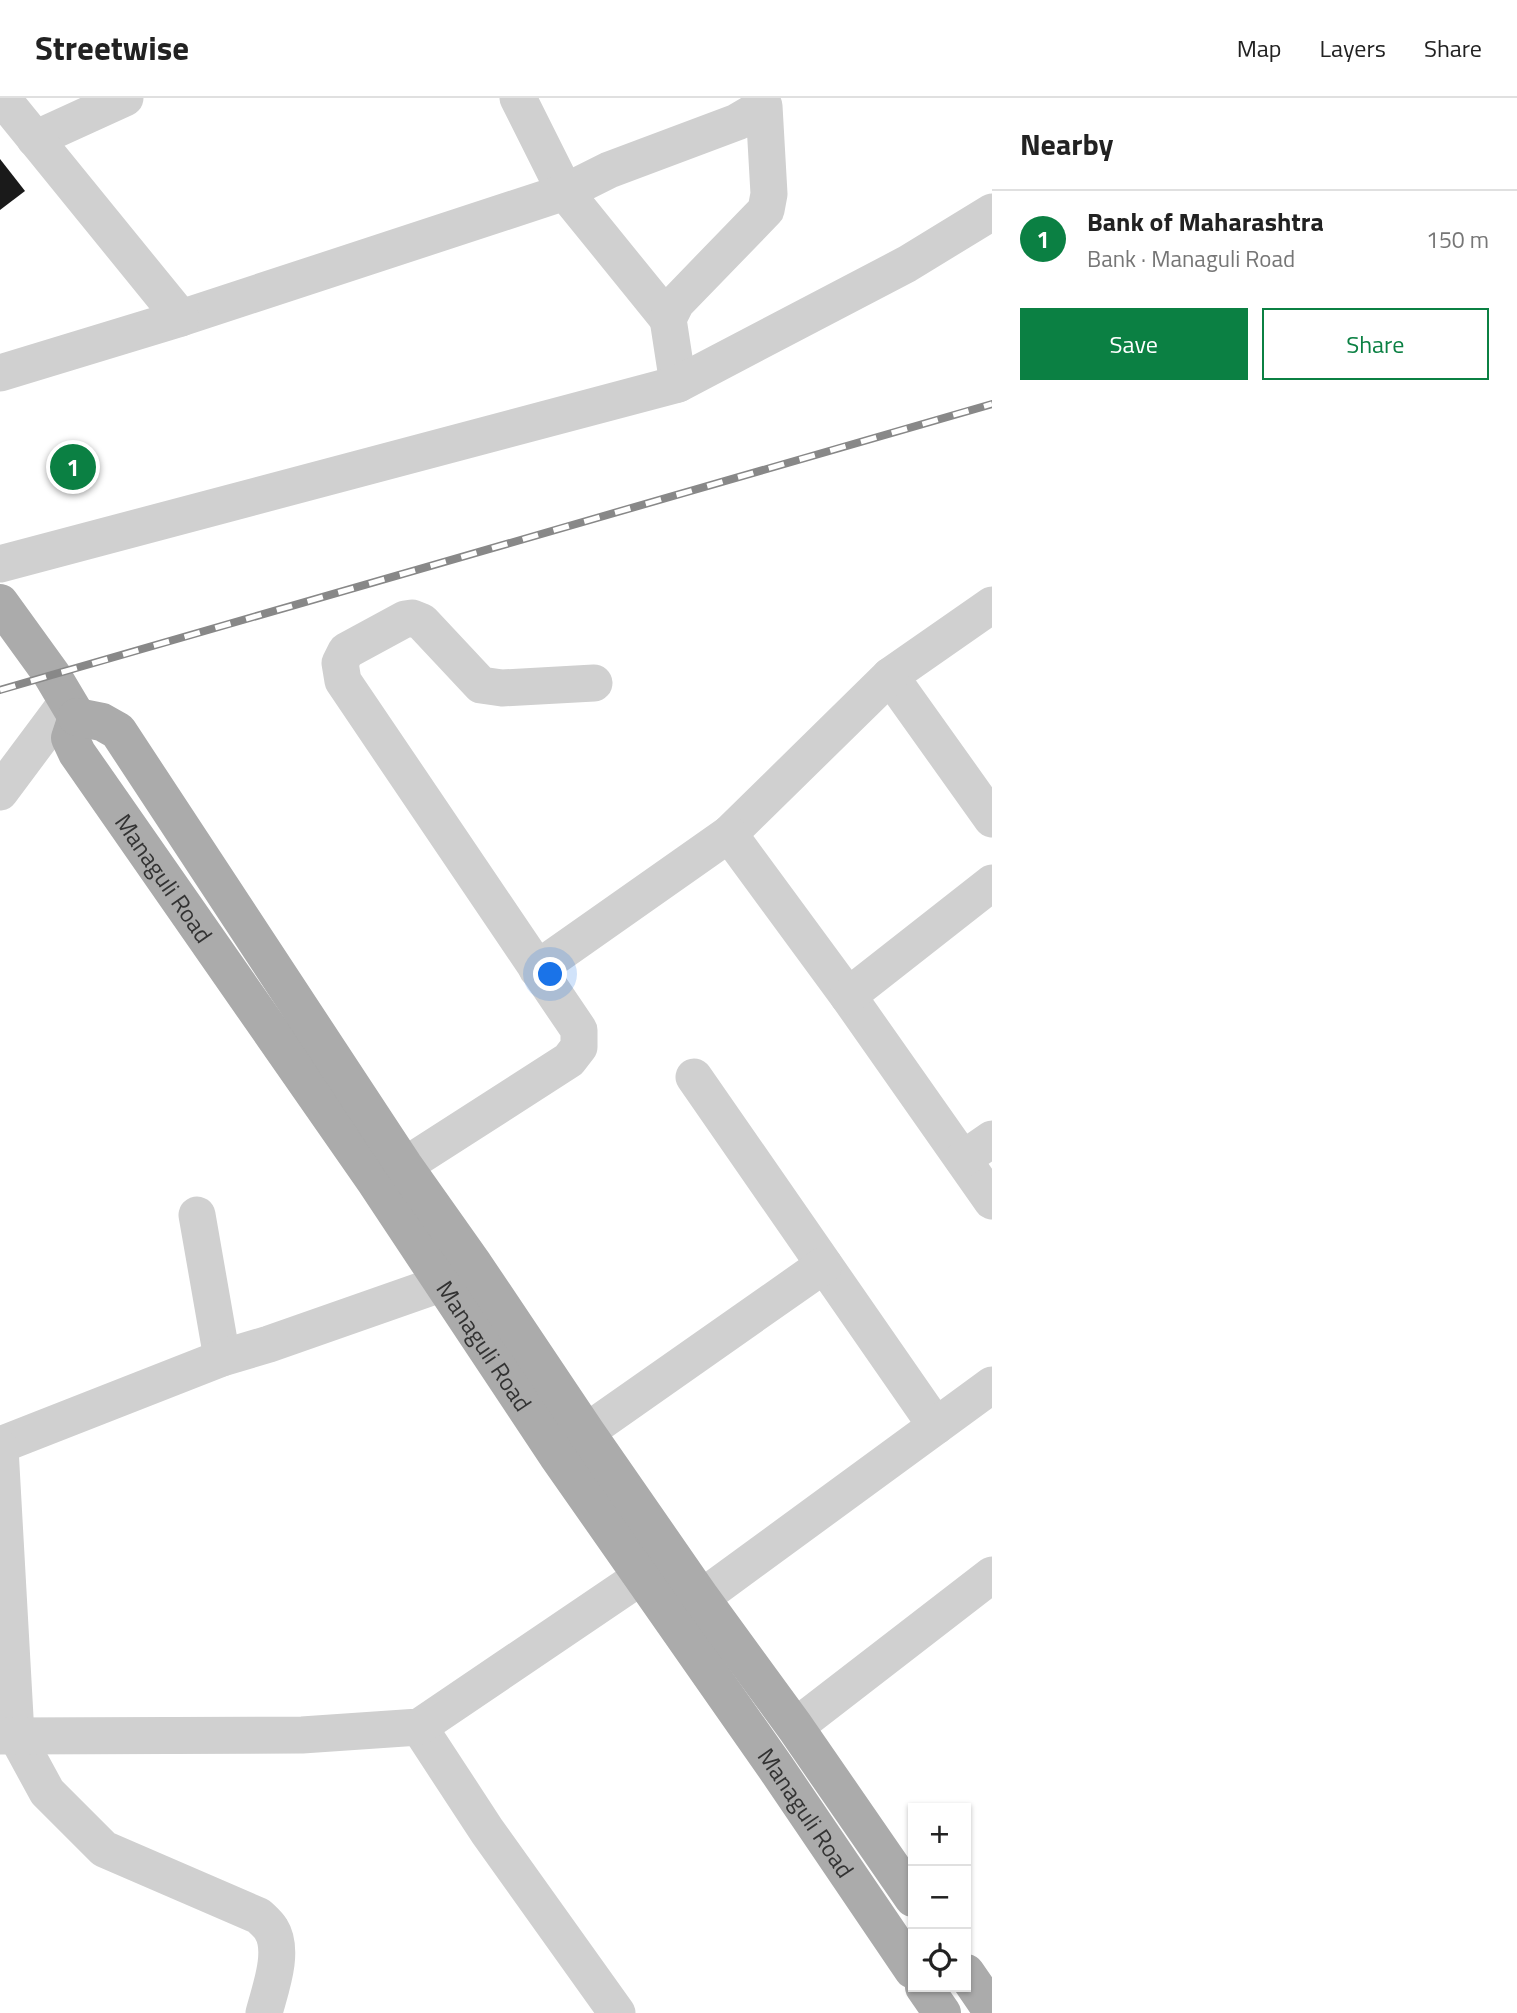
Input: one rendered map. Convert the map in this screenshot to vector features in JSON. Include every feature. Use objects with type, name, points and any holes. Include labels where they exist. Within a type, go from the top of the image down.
[{"type":"main road","points":[[0,603],[52,675],[72,709]]},
{"type":"main road","name":"Managuli Road","points":[[908,1891],[701,1598],[404,1166],[118,731],[72,709],[69,738],[77,754],[367,1170],[557,1455],[908,1963]]},
{"type":"main road","points":[[971,1980],[992,2011]]},
{"type":"main road","points":[[927,1992],[942,2013]]},
{"type":"street","points":[[2,98],[181,318]]},
{"type":"street","points":[[35,139],[125,98]]},
{"type":"street","points":[[518,98],[565,192],[668,319],[678,384]]},
{"type":"street","points":[[0,373],[181,318],[565,192],[752,106],[769,194],[766,210],[676,303],[668,319]]},
{"type":"street","points":[[0,564],[678,384],[907,264],[992,212]]},
{"type":"street","points":[[537,970],[729,834],[890,676],[992,605]]},
{"type":"street","points":[[404,1166],[569,1060],[579,1047],[579,1030],[343,681],[340,663],[346,651],[405,619],[412,618],[422,622],[481,685],[502,688],[594,683]]},
{"type":"street","points":[[890,676],[992,819]]},
{"type":"street","points":[[0,792],[72,709]]},
{"type":"street","points":[[729,834],[848,996],[978,1149],[992,1200]]},
{"type":"street","points":[[848,996],[992,883]]},
{"type":"street","points":[[694,1077],[936,1426]]},
{"type":"street","points":[[197,1215],[222,1358]]},
{"type":"street","points":[[586,1432],[824,1265]]},
{"type":"street","points":[[264,2013],[275,1969],[277,1946],[272,1930],[259,1916],[104,1849],[47,1792],[8,1736],[0,1446],[222,1358],[443,1283]]},
{"type":"street","points":[[701,1598],[992,1385]]},
{"type":"street","points":[[794,1727],[992,1575]]},
{"type":"street","points":[[8,1736],[302,1735],[419,1727],[642,1576]]},
{"type":"street","points":[[419,1727],[487,1831],[617,2013]]},
{"type":"building","points":[[0,159],[25,191],[0,210]]},
{"type":"railway","points":[[0,690],[992,404]]},
{"type":"place","name":"Bank of Maharashtra","points":[[73,467]]}]
